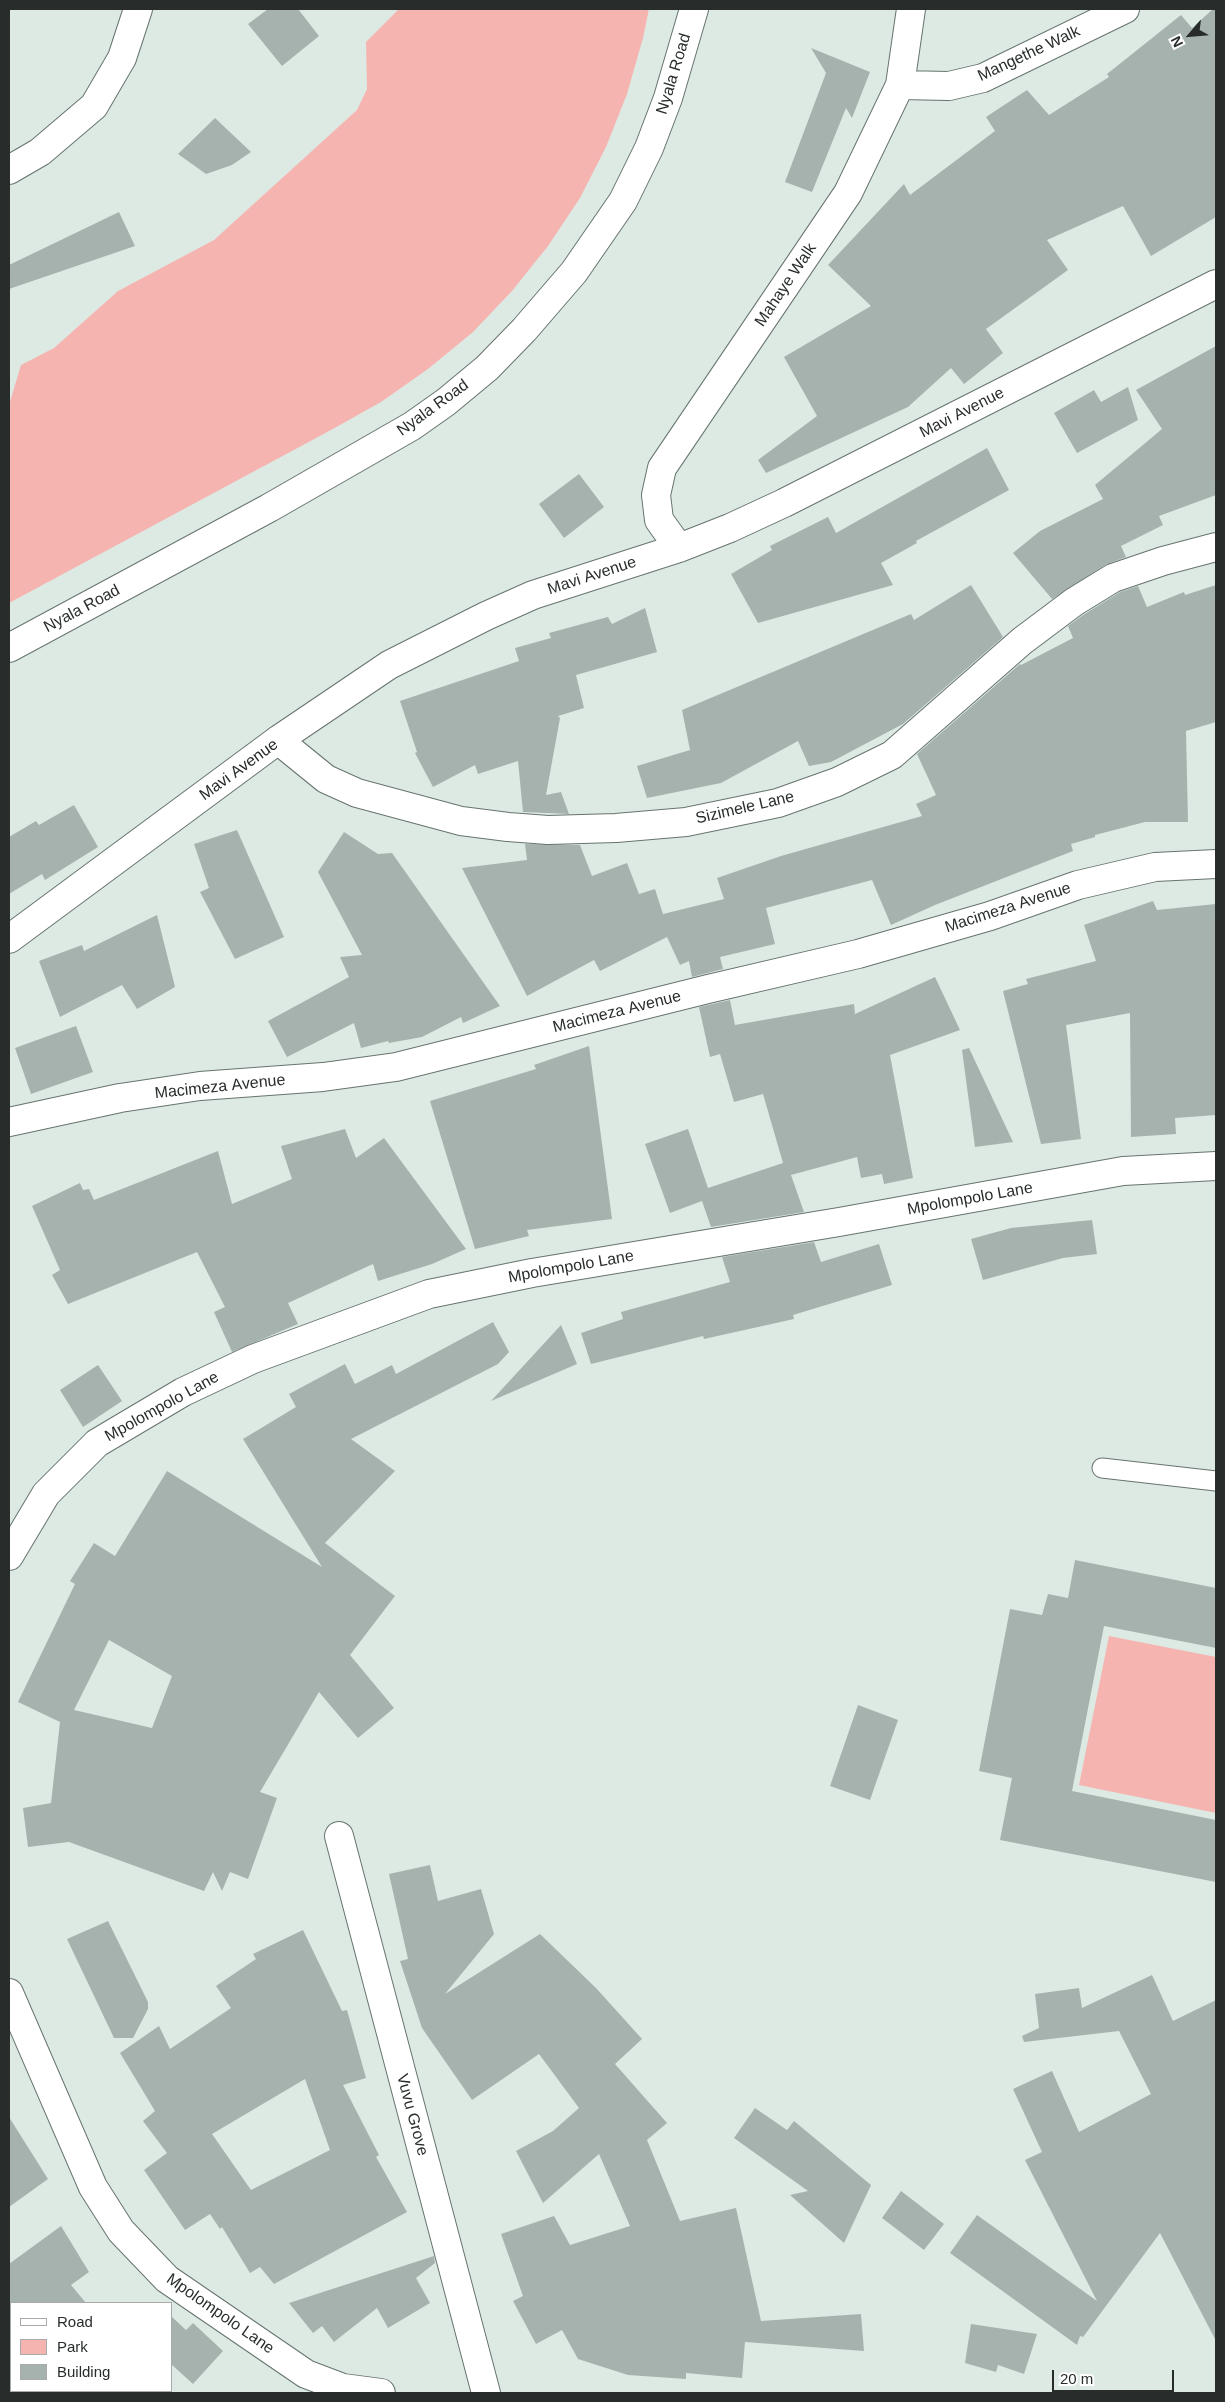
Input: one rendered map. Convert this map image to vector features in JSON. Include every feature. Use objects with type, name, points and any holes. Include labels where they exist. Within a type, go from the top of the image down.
[{"type":"street","points":[[9,170],[40,152],[94,106],[122,58],[138,9]]},
{"type":"street","name":"Nyala Road","points":[[9,648],[269,508],[412,426],[446,402],[487,368],[524,330],[574,272],[623,201],[649,148],[668,98],[694,9]]},
{"type":"street","name":"Mahaye Walk","points":[[679,548],[660,520],[656,495],[662,468],[848,193],[875,141],[900,85],[911,9]]},
{"type":"street","name":"Mangethe Walk","points":[[900,85],[923,87],[949,86],[982,78],[1125,9]]},
{"type":"street","name":"Mavi Avenue","points":[[9,939],[278,740],[389,665],[486,616],[533,595],[679,548],[730,528],[784,503],[1216,284]]},
{"type":"street","name":"Sizimele Lane","points":[[278,740],[326,779],[357,793],[461,820],[508,828],[548,830],[616,828],[704,818],[778,803],[838,782],[892,755],[1022,641],[1074,602],[1113,578],[1163,561],[1216,547]]},
{"type":"street","name":"Macimeza Avenue","points":[[9,1122],[120,1098],[183,1089],[322,1077],[396,1067],[708,989],[858,954],[990,916],[1078,885],[1155,867],[1216,864]]},
{"type":"street","name":"Mpolompolo Lane","points":[[9,1556],[46,1494],[97,1443],[183,1392],[253,1359],[429,1294],[532,1273],[839,1222],[1123,1171],[1216,1166]]},
{"type":"street","name":"Vuvu Grove","points":[[339,1836],[486,2393]]},
{"type":"street","name":"Mpolompolo Lane","points":[[9,1993],[93,2187],[121,2231],[167,2279],[306,2374],[343,2388],[381,2393]]},
{"type":"lane","points":[[1102,1468],[1216,1481]]},
{"type":"green space","points":[[399,9],[649,9],[627,94],[606,147],[580,198],[548,246],[512,291],[473,332],[428,369],[381,402],[331,430],[9,603],[9,405],[21,365],[54,348],[118,291],[214,240],[357,110],[367,89],[366,42]]},
{"type":"green space","points":[[1109,1636],[1216,1657],[1216,1813],[1079,1785]]},
{"type":"building","points":[[268,9],[298,9],[319,36],[282,66],[248,24]]},
{"type":"building","points":[[1213,9],[1216,9],[1216,217],[1151,256],[1123,206],[1047,240],[1068,270],[986,329],[1003,353],[964,384],[951,368],[908,407],[766,473],[758,460],[817,416],[784,357],[871,306],[828,265],[904,184],[910,195],[995,131],[986,117],[1027,90],[1049,115],[1109,77],[1107,74],[1181,15],[1192,28]]},
{"type":"building","points":[[811,48],[870,72],[852,118],[846,108],[812,192],[785,182],[826,73]]},
{"type":"building","points":[[215,118],[251,152],[232,165],[206,174],[178,154]]},
{"type":"building","points":[[119,212],[135,246],[9,289],[9,265]]},
{"type":"building","points":[[1216,346],[1216,495],[1159,516],[1163,525],[1121,546],[1126,557],[1105,565],[1052,599],[1013,553],[1040,531],[1103,499],[1095,485],[1162,429],[1136,390]]},
{"type":"building","points":[[1128,387],[1138,420],[1077,453],[1054,413],[1094,390],[1101,402]]},
{"type":"building","points":[[987,448],[1009,490],[916,541],[917,543],[881,563],[893,585],[758,623],[731,574],[772,550],[770,546],[828,517],[836,533]]},
{"type":"building","points":[[579,474],[604,507],[564,538],[539,504]]},
{"type":"building","points":[[971,585],[1003,637],[903,724],[831,762],[809,766],[798,741],[721,783],[647,798],[637,766],[690,750],[682,710],[911,614],[914,620]]},
{"type":"building","points":[[1216,585],[1216,722],[1186,731],[1188,822],[1145,822],[1095,835],[1095,837],[1071,844],[1073,851],[935,905],[891,925],[872,880],[766,908],[775,944],[720,957],[723,969],[692,977],[689,961],[680,965],[667,937],[600,971],[594,960],[527,996],[462,868],[527,860],[525,844],[580,845],[592,876],[627,863],[639,894],[655,889],[663,914],[724,899],[717,878],[781,856],[922,816],[916,804],[936,795],[917,754],[1020,664],[1073,638],[1068,626],[1083,615],[1120,592],[1138,586],[1147,607],[1184,592],[1185,595]]},
{"type":"building","points":[[645,608],[657,652],[576,675],[584,708],[558,716],[560,718],[546,795],[561,792],[569,814],[523,812],[518,761],[478,774],[475,765],[433,787],[415,753],[417,752],[400,701],[519,661],[515,648],[551,638],[549,633],[608,617],[612,624]]},
{"type":"building","points":[[74,805],[98,847],[45,880],[42,874],[9,894],[9,837],[36,821],[39,825]]},
{"type":"building","points":[[237,830],[284,937],[235,959],[200,892],[209,888],[194,844]]},
{"type":"building","points":[[344,832],[378,854],[392,853],[500,1006],[463,1023],[461,1017],[422,1037],[389,1043],[388,1041],[361,1048],[354,1023],[287,1057],[268,1021],[349,977],[340,957],[362,955],[318,872]]},
{"type":"building","points":[[1153,901],[1157,910],[1216,904],[1216,1115],[1175,1118],[1176,1134],[1131,1137],[1130,1013],[1066,1025],[1081,1139],[1041,1144],[1003,991],[1028,984],[1026,979],[1096,961],[1084,925]]},
{"type":"building","points":[[157,915],[175,987],[137,1009],[122,985],[60,1017],[39,961],[82,945],[84,951]]},
{"type":"building","points":[[935,977],[960,1030],[890,1055],[913,1178],[884,1184],[882,1174],[861,1178],[857,1157],[791,1175],[804,1212],[711,1227],[702,1201],[670,1213],[645,1144],[688,1129],[708,1188],[783,1163],[763,1094],[734,1102],[720,1054],[710,1057],[699,1007],[730,1000],[735,1025],[854,1004],[855,1014]]},
{"type":"building","points":[[76,1026],[93,1072],[31,1094],[15,1048]]},
{"type":"building","points":[[589,1046],[612,1219],[527,1230],[529,1236],[475,1249],[430,1101],[536,1069],[534,1065]]},
{"type":"building","points":[[969,1048],[1013,1142],[975,1147],[962,1050]]},
{"type":"building","points":[[345,1129],[356,1158],[384,1138],[466,1249],[432,1264],[378,1281],[373,1264],[288,1303],[298,1324],[232,1352],[214,1312],[225,1307],[197,1252],[68,1304],[52,1275],[60,1270],[32,1206],[80,1183],[83,1190],[89,1189],[94,1200],[218,1151],[232,1204],[292,1179],[281,1146]]},
{"type":"building","points":[[1092,1220],[1097,1254],[1063,1258],[983,1280],[971,1239],[1011,1228]]},
{"type":"building","points":[[814,1242],[821,1262],[879,1244],[892,1285],[793,1315],[794,1319],[704,1339],[703,1336],[591,1364],[581,1333],[623,1319],[621,1312],[730,1282],[722,1257]]},
{"type":"building","points":[[493,1322],[509,1352],[498,1364],[351,1439],[395,1471],[325,1543],[395,1596],[350,1655],[394,1708],[358,1738],[319,1692],[260,1792],[277,1798],[248,1879],[230,1872],[222,1891],[213,1872],[204,1891],[69,1842],[28,1847],[23,1808],[51,1803],[60,1722],[18,1702],[75,1584],[70,1581],[94,1543],[115,1556],[167,1471],[322,1567],[243,1439],[296,1407],[289,1394],[345,1364],[355,1384],[392,1365],[396,1374]],"holes":[[[109,1640],[172,1676],[152,1728],[74,1710]]]},
{"type":"building","points":[[561,1325],[577,1364],[491,1401]]},
{"type":"building","points":[[98,1365],[122,1401],[83,1427],[60,1390]]},
{"type":"building","points":[[1075,1560],[1216,1588],[1216,1648],[1104,1626],[1072,1791],[1216,1820],[1216,1882],[1000,1840],[1012,1778],[979,1771],[1010,1609],[1042,1615],[1048,1594],[1068,1598]]},
{"type":"building","points":[[858,1705],[898,1720],[870,1800],[830,1786]]},
{"type":"building","points":[[430,1865],[438,1901],[481,1889],[494,1934],[445,1994],[540,1934],[596,1988],[642,2039],[615,2064],[667,2123],[647,2140],[680,2221],[736,2208],[761,2321],[861,2314],[864,2351],[745,2342],[742,2378],[686,2373],[686,2379],[628,2375],[578,2359],[562,2330],[536,2344],[513,2301],[523,2296],[501,2234],[554,2216],[570,2245],[630,2226],[599,2154],[543,2203],[516,2151],[553,2131],[579,2108],[539,2054],[472,2100],[422,2028],[400,1961],[408,1959],[389,1874]]},
{"type":"building","points":[[108,1921],[148,2002],[148,2009],[133,2038],[114,2038],[67,1939]]},
{"type":"building","points":[[303,1930],[342,2011],[347,2010],[366,2078],[343,2085],[379,2155],[376,2157],[407,2212],[274,2284],[260,2267],[250,2273],[222,2227],[220,2229],[210,2214],[185,2230],[144,2170],[167,2153],[143,2121],[155,2111],[120,2053],[159,2026],[170,2049],[231,2008],[216,1986],[256,1959],[253,1954]],"holes":[[[305,2079],[330,2150],[251,2190],[212,2134]]]},
{"type":"building","points":[[1152,1975],[1173,2021],[1216,2000],[1216,2341],[1160,2233],[1083,2337],[1080,2336],[1077,2345],[950,2253],[977,2215],[1097,2301],[1025,2160],[1042,2152],[1013,2089],[1052,2071],[1079,2132],[1151,2094],[1119,2031],[1024,2042],[1022,2036],[1039,2028],[1035,1994],[1079,1988],[1082,2008]]},
{"type":"building","points":[[755,2108],[787,2130],[794,2121],[871,2185],[844,2243],[790,2195],[808,2191],[734,2138]]},
{"type":"building","points":[[9,2117],[48,2179],[9,2207]]},
{"type":"building","points":[[901,2191],[944,2224],[924,2250],[882,2218]]},
{"type":"building","points":[[61,2226],[89,2272],[71,2285],[85,2302],[9,2303],[9,2264]]},
{"type":"building","points":[[434,2256],[435,2263],[416,2278],[430,2303],[388,2328],[377,2308],[334,2342],[322,2326],[313,2333],[289,2303]]},
{"type":"building","points":[[172,2317],[186,2330],[193,2323],[223,2351],[193,2384],[172,2365]]},
{"type":"building","points":[[971,2324],[1037,2334],[1024,2374],[998,2365],[996,2372],[965,2363]]}]
